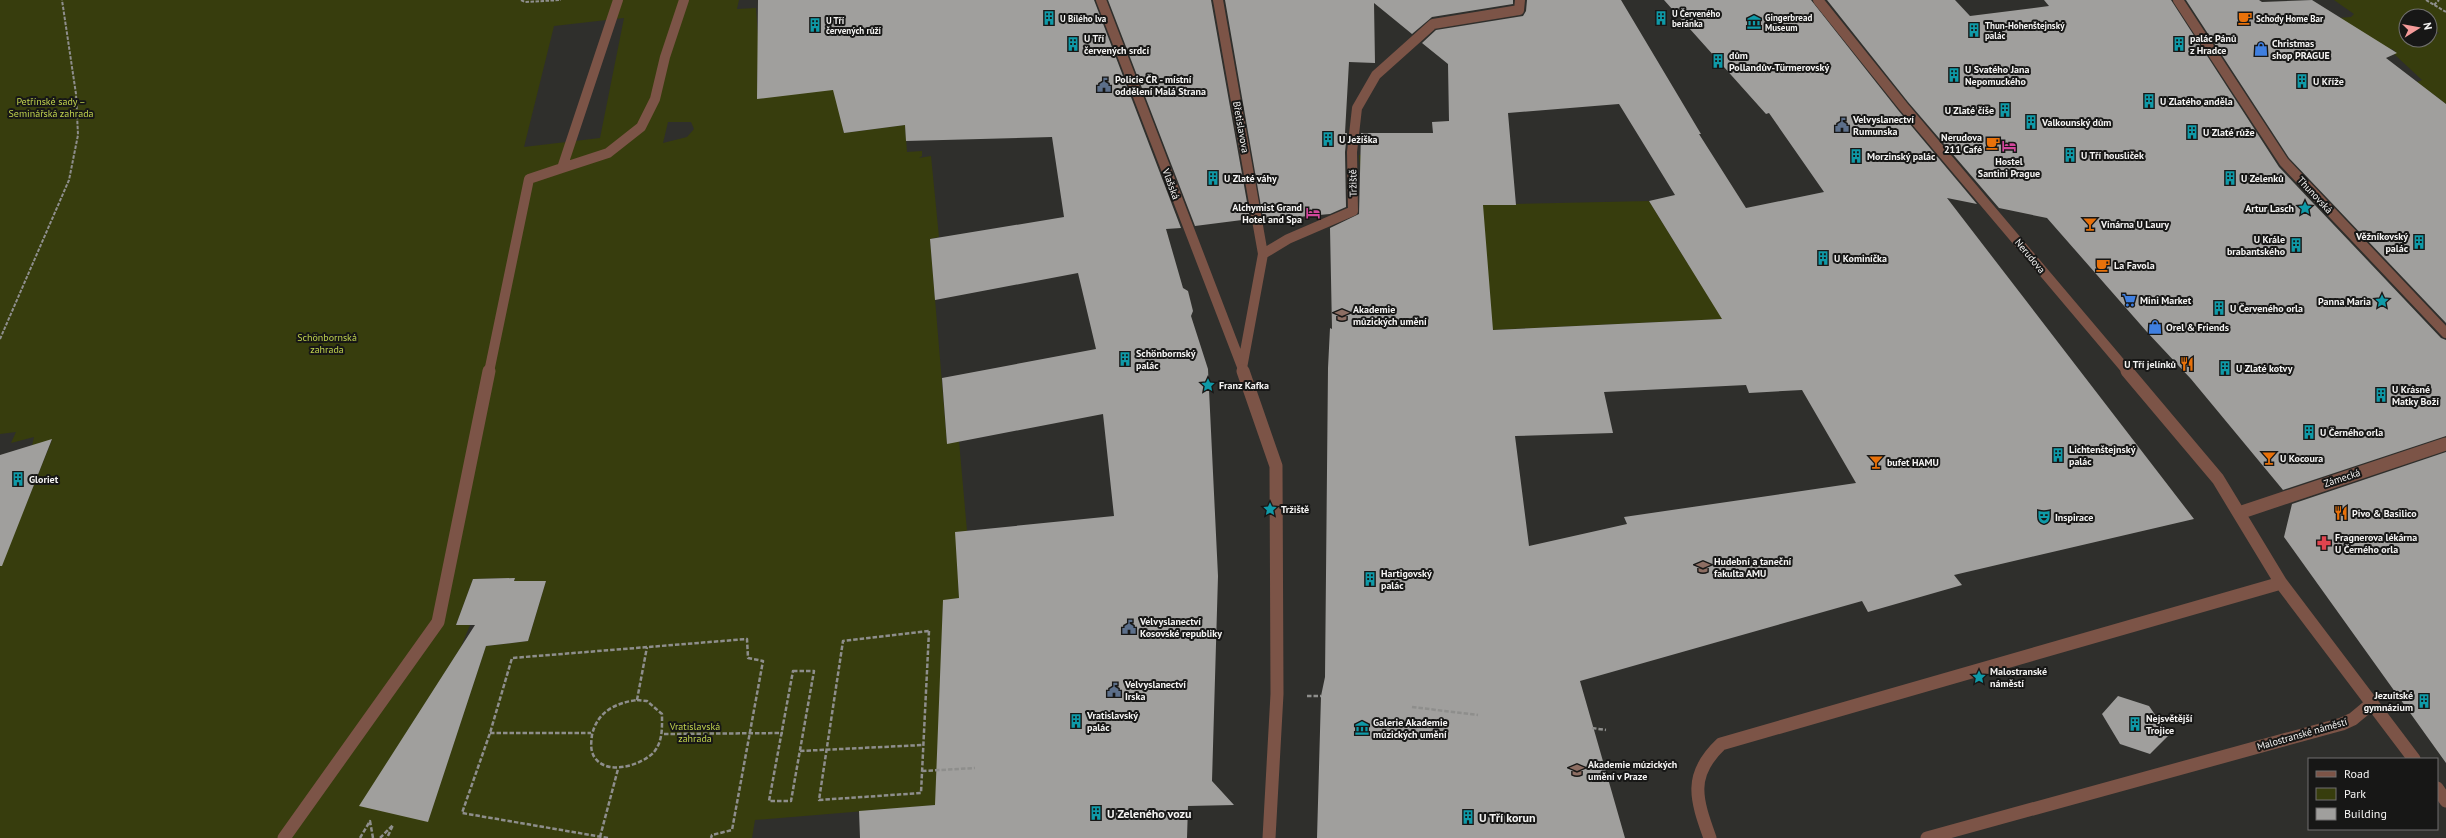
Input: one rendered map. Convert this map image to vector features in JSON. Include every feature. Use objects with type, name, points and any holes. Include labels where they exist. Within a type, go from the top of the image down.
[{"type":"street","points":[[562,168],[618,0]]},
{"type":"street","points":[[284,838],[438,622],[529,179],[608,153],[641,127],[655,99],[665,57],[684,0]]},
{"type":"street","name":"Vlašská","points":[[1101,0],[1125,58],[1187,229],[1242,368]]},
{"type":"street","name":"Břetislavova","points":[[1218,0],[1263,254]]},
{"type":"street","name":"Tržiště","points":[[1263,254],[1288,239],[1353,211],[1352,152],[1357,108],[1376,76],[1433,24],[1519,10],[1520,0]]},
{"type":"street","name":"Nerudova","points":[[1818,0],[1903,106],[2218,479],[2239,513]]},
{"type":"street","name":"Thunovská","points":[[2178,0],[2284,162],[2446,333]]},
{"type":"street","points":[[1263,254],[1242,368],[1276,466],[1277,694],[1269,838]]},
{"type":"street","name":"Zámecká","points":[[2239,513],[2446,444]]},
{"type":"street","points":[[2239,513],[2281,583],[2413,758]]},
{"type":"street","points":[[1710,838],[1700,811],[1696,792],[1701,765],[1709,753],[1721,744],[2281,583]]},
{"type":"street","name":"Malostranské náměstí","points":[[1927,838],[2342,724],[2353,719],[2371,704]]},
{"type":"street","points":[[2438,789],[2446,801]]},
{"type":"path","points":[[0,339],[69,180],[78,135],[76,94],[62,0]]},
{"type":"path","points":[[521,0],[525,2],[560,0]]},
{"type":"path","points":[[2426,0],[2446,12]]},
{"type":"path","points":[[2434,5],[2439,0]]},
{"type":"path","points":[[929,631],[923,745],[921,793],[819,800],[843,641],[929,631]]},
{"type":"path","points":[[608,838],[462,813],[490,733],[512,658],[747,639],[748,658],[763,661],[750,733],[732,830],[712,835],[711,838]]},
{"type":"path","points":[[637,700],[647,647]]},
{"type":"path","points":[[793,671],[814,671],[800,751],[791,801],[769,801],[783,733],[793,671]]},
{"type":"path","points":[[637,700],[647,701],[662,714],[664,734],[651,755],[635,765],[618,769],[607,767],[598,762],[592,754],[591,734],[603,713],[614,706],[637,700]]},
{"type":"path","points":[[1412,707],[1478,715]]},
{"type":"path","points":[[1592,728],[1606,730]]},
{"type":"path","points":[[490,733],[591,734]]},
{"type":"path","points":[[664,734],[783,733]]},
{"type":"path","points":[[800,751],[923,745]]},
{"type":"path","points":[[922,771],[975,768]]},
{"type":"path","points":[[600,837],[618,769]]},
{"type":"path","points":[[360,838],[370,821],[373,838]]},
{"type":"path","points":[[380,838],[393,825],[387,838]]},
{"type":"green space","name":"Schönbornská zahrada","points":[[0,0],[739,0],[737,9],[756,8],[759,50],[757,83],[820,44],[859,128],[843,130],[844,133],[905,125],[907,152],[922,151],[922,156],[919,158],[931,156],[939,237],[930,239],[947,443],[959,441],[967,531],[956,533],[959,598],[943,601],[937,805],[755,820],[752,838],[0,838],[0,512],[23,512],[52,440],[32,446],[34,437],[11,443],[16,432],[0,434]],"holes":[[[624,18],[600,138],[524,147],[554,26]],[[668,122],[691,122],[694,129],[687,137],[663,143]],[[515,578],[514,581],[546,581],[528,641],[486,646],[428,821],[365,807],[363,801],[461,647],[470,625],[456,625],[473,579]]]},
{"type":"green space","points":[[2334,0],[2446,0],[2446,104],[2417,82],[2422,80],[2393,53],[2396,52],[2392,49],[2380,51],[2337,18],[2351,17],[2354,14]]},
{"type":"green space","points":[[1359,155],[1471,158],[1466,205],[1649,201],[1688,264],[1744,318],[1491,330],[1364,214]]},
{"type":"building","points":[[758,0],[1094,0],[1181,228],[1166,229],[1183,288],[1188,291],[1193,311],[1191,316],[1208,369],[1218,576],[1212,781],[1234,805],[1188,806],[1187,838],[860,838],[859,811],[935,805],[943,600],[959,598],[955,532],[1114,516],[1103,414],[947,444],[942,378],[1096,349],[1078,273],[935,300],[930,239],[1064,217],[1052,137],[906,141],[905,125],[844,133],[833,90],[757,99]]},
{"type":"building","points":[[1108,0],[1211,0],[1250,219],[1195,226]]},
{"type":"building","points":[[1225,0],[1513,0],[1513,4],[1432,17],[1412,34],[1374,3],[1375,63],[1349,62],[1345,133],[1347,133],[1345,152],[1346,207],[1330,214],[1276,219],[1263,218]]},
{"type":"building","points":[[1527,0],[1621,0],[1701,134],[1699,134],[1746,208],[1824,192],[1769,113],[1766,114],[1664,0],[1811,0],[1898,110],[1977,204],[1947,198],[2194,519],[1954,575],[1962,585],[1868,612],[1862,601],[1580,681],[1625,838],[1317,838],[1321,696],[1325,677],[1328,368],[1330,328],[1332,329],[1330,228],[1359,214],[1361,133],[1433,133],[1432,122],[1449,121],[1448,64],[1422,43],[1436,30],[1523,16],[1526,11]],"holes":[[[1619,104],[1675,195],[1649,201],[1722,319],[1493,330],[1483,205],[1516,205],[1508,113]],[[1746,385],[1749,393],[1802,390],[1856,483],[1624,517],[1627,524],[1529,546],[1515,436],[1613,433],[1604,392]]]},
{"type":"building","points":[[1827,0],[1955,0],[1970,16],[2049,6],[2044,0],[2171,0],[2279,167],[2441,338],[2446,340],[2446,436],[2283,490],[2191,379],[2147,332],[2047,218],[1999,208],[1908,102]]},
{"type":"building","points":[[2186,0],[2259,0],[2262,2],[2312,0],[2397,53],[2386,58],[2446,104],[2446,323],[2289,158]]},
{"type":"building","name":"Gloriet","points":[[52,439],[2,566],[0,566],[0,455]]},
{"type":"building","points":[[2446,452],[2446,763],[2284,537],[2292,504]]},
{"type":"building","points":[[515,578],[514,581],[546,581],[528,641],[486,646],[428,822],[359,806],[475,625],[456,625],[473,579]]},
{"type":"building","name":"Nejsvětější Trojice","points":[[2118,696],[2149,706],[2169,735],[2150,754],[2120,744],[2102,714]]},
{"type":"place","name":"U Bílého lva","points":[[1049,18]]},
{"type":"place","name":"U Červeného beránka","points":[[1661,18]]},
{"type":"place","name":"Schody Home Bar","points":[[2245,18]]},
{"type":"place","name":"Gingerbread Museum","points":[[1754,22]]},
{"type":"place","name":"U Tří červených růží","points":[[815,25]]},
{"type":"place","name":"Thun-Hohenštejnský palác","points":[[1974,30]]},
{"type":"place","name":"U Tří červených srdcí","points":[[1073,44]]},
{"type":"place","name":"palác Pánů z Hradce","points":[[2179,44]]},
{"type":"place","name":"Christmas shop PRAGUE","points":[[2261,49]]},
{"type":"place","name":"dům Pollandův-Türmerovský","points":[[1718,61]]},
{"type":"place","name":"U Svatého Jana Nepomuckého","points":[[1954,75]]},
{"type":"place","name":"U Kříže","points":[[2302,81]]},
{"type":"place","name":"Policie ČR - místní oddělení Malá Strana","points":[[1104,85]]},
{"type":"place","name":"U Zlatého anděla","points":[[2149,101]]},
{"type":"place","name":"U Zlaté číše","points":[[2005,110]]},
{"type":"place","name":"Valkounský dům","points":[[2031,122]]},
{"type":"place","name":"Velvyslanectví Rumunska","points":[[1842,125]]},
{"type":"place","name":"U Zlaté růže","points":[[2192,132]]},
{"type":"place","name":"U Ježíška","points":[[1328,139]]},
{"type":"place","name":"Nerudova 211 Café","points":[[1993,143]]},
{"type":"place","name":"Hostel Santini Prague","points":[[2009,146]]},
{"type":"place","name":"U Tří housliček","points":[[2070,155]]},
{"type":"place","name":"Morzinský palác","points":[[1856,156]]},
{"type":"place","name":"U Zlaté váhy","points":[[1213,178]]},
{"type":"place","name":"U Zelenků","points":[[2230,178]]},
{"type":"place","name":"Artur Lasch","points":[[2305,208]]},
{"type":"place","name":"Alchymist Grand Hotel and Spa","points":[[1313,213]]},
{"type":"place","name":"Vinárna U Laury","points":[[2090,224]]},
{"type":"place","name":"Věžníkovský palác","points":[[2419,242]]},
{"type":"place","name":"U Krále brabantského","points":[[2296,245]]},
{"type":"place","name":"U Kominíčka","points":[[1823,258]]},
{"type":"place","name":"La Favola","points":[[2103,265]]},
{"type":"place","name":"Mini Market","points":[[2129,300]]},
{"type":"place","name":"Panna Maria","points":[[2382,301]]},
{"type":"place","name":"U Červeného orla","points":[[2219,308]]},
{"type":"place","name":"Akademie můzických umění","points":[[1342,315]]},
{"type":"place","name":"Orel & Friends","points":[[2155,327]]},
{"type":"place","name":"Schönbornský palác","points":[[1125,359]]},
{"type":"place","name":"U Tří jelínků","points":[[2187,364]]},
{"type":"place","name":"U Zlaté kotvy","points":[[2225,368]]},
{"type":"place","name":"Franz Kafka","points":[[1208,385]]},
{"type":"place","name":"U Krásné Matky Boží","points":[[2381,395]]},
{"type":"place","name":"U Černého orla","points":[[2309,432]]},
{"type":"place","name":"Lichtenštejnský palác","points":[[2058,455]]},
{"type":"place","name":"U Kocoura","points":[[2269,458]]},
{"type":"place","name":"bufet HAMU","points":[[1876,462]]},
{"type":"place","name":"Gloriet","points":[[18,479]]},
{"type":"place","name":"Tržiště","points":[[1270,509]]},
{"type":"place","name":"Pivo & Basilico","points":[[2341,513]]},
{"type":"place","name":"Inspirace","points":[[2044,517]]},
{"type":"place","name":"Fragnerova lékárna U Černého orla","points":[[2324,543]]},
{"type":"place","name":"Hudební a taneční fakulta AMU","points":[[1703,567]]},
{"type":"place","name":"Hartigovský palác","points":[[1370,579]]},
{"type":"place","name":"Velvyslanectví Kosovské republiky","points":[[1129,627]]},
{"type":"place","name":"Malostranské náměstí","points":[[1979,677]]},
{"type":"place","name":"Velvyslanectví Irska","points":[[1114,690]]},
{"type":"place","name":"Jezuitské gymnázium","points":[[2424,701]]},
{"type":"place","name":"Vratislavský palác","points":[[1076,721]]},
{"type":"place","name":"Nejsvětější Trojice","points":[[2135,724]]},
{"type":"place","name":"Galerie Akademie múzických umění","points":[[1362,728]]},
{"type":"place","name":"Akademie múzických umění v Praze","points":[[1577,770]]},
{"type":"place","name":"U Zeleného vozu","points":[[1096,813]]},
{"type":"place","name":"U Tří korun","points":[[1468,817]]},
{"type":"park label","name":"Petřínské sady – Seminářská zahrada","points":[[51,106]]},
{"type":"park label","name":"Vratislavská zahrada","points":[[695,732]]}]
